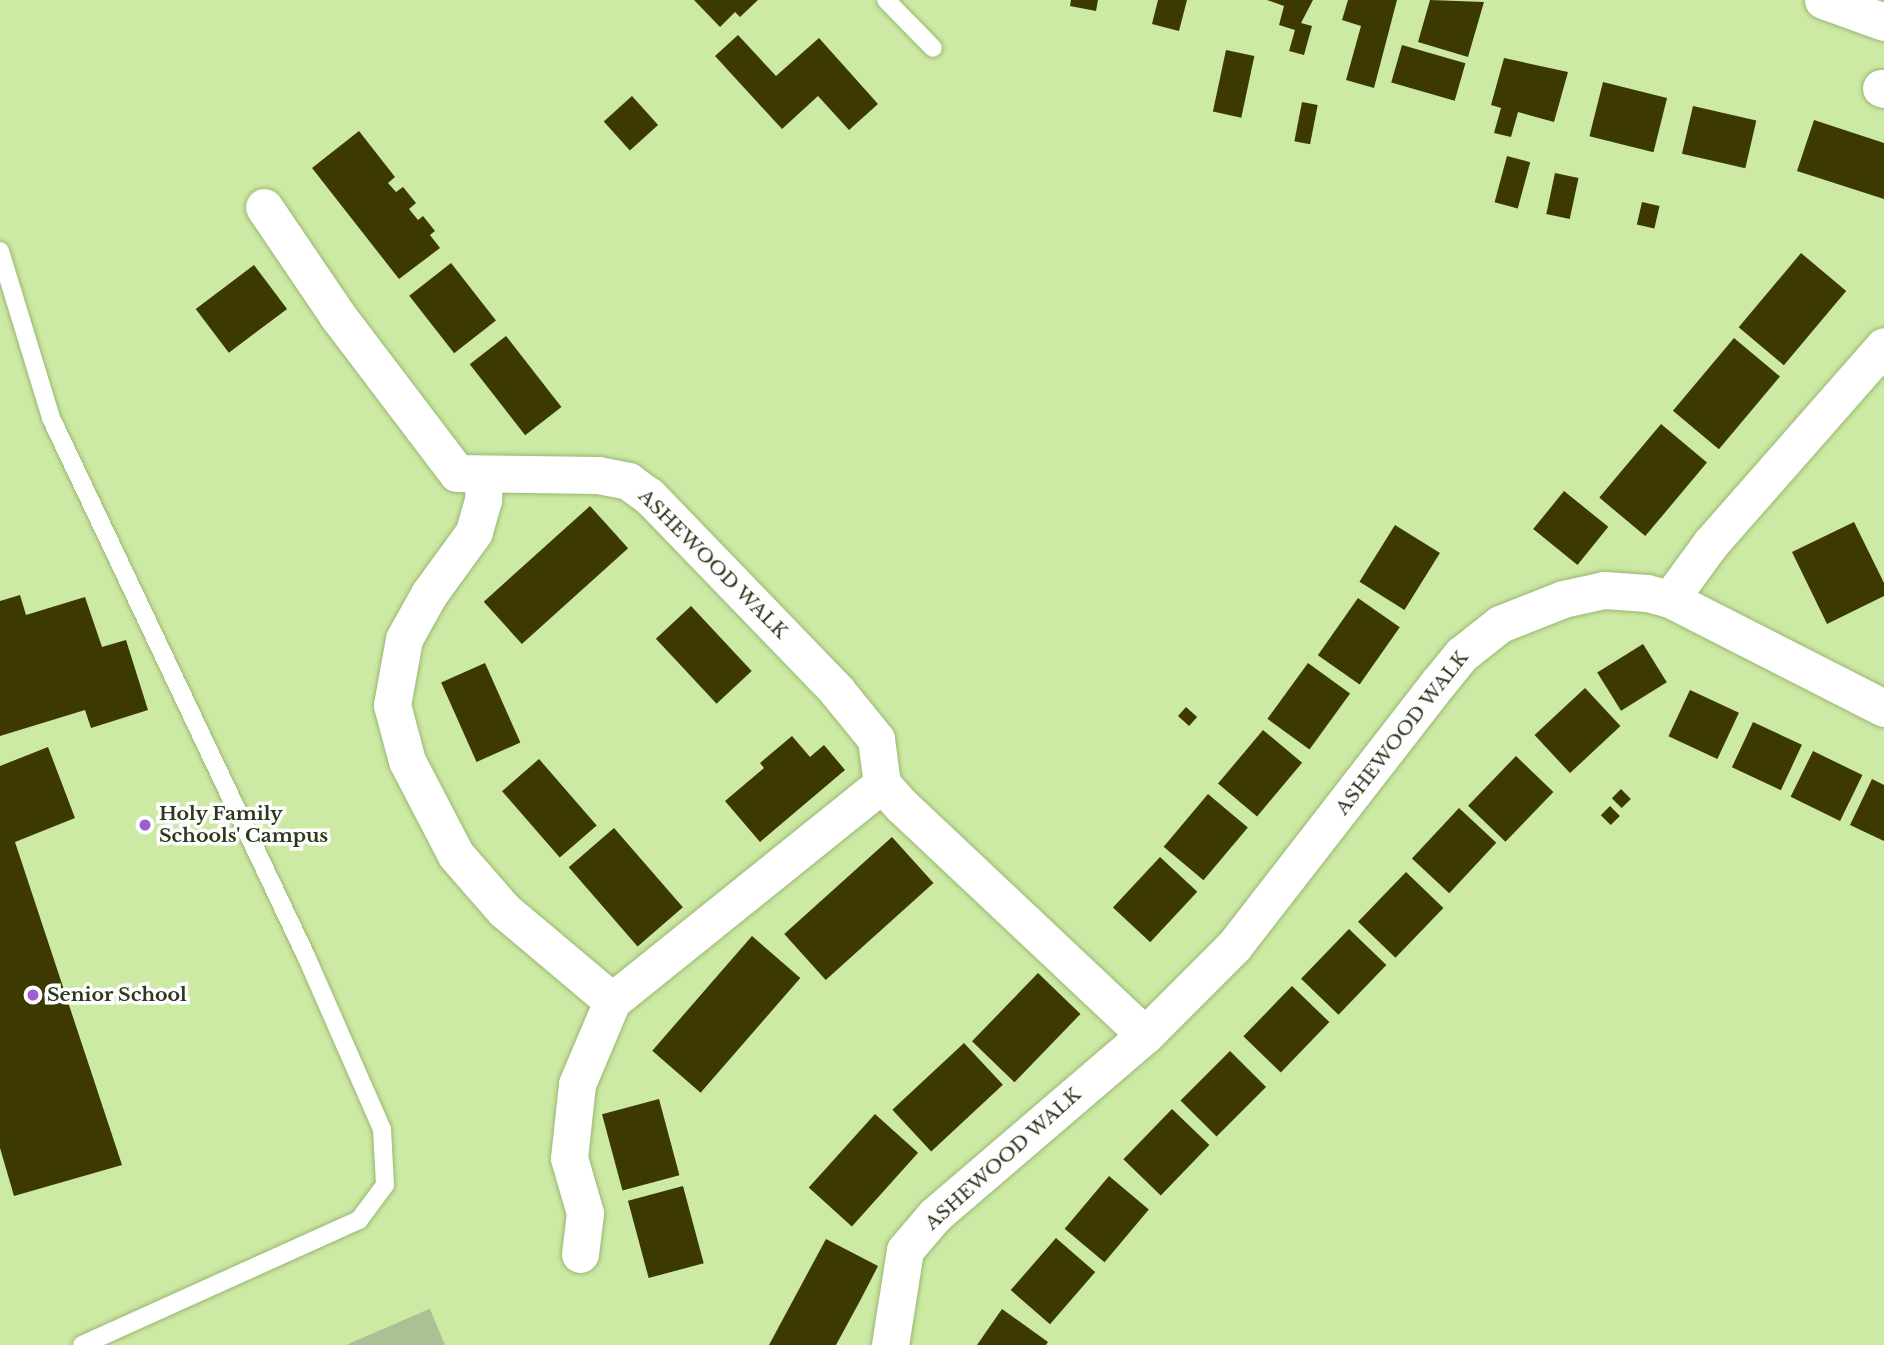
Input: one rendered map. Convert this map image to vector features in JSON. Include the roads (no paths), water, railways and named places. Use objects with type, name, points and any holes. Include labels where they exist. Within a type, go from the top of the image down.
[{"type":"street","points":[[1823,0],[1884,22]]},
{"type":"street","name":"ASHEWOOD WALK","points":[[264,207],[337,316],[437,450],[457,472],[484,475],[598,475],[628,481],[638,488],[837,691],[876,739],[882,784]]},
{"type":"street","points":[[1670,599],[1710,543],[1879,362]]},
{"type":"street","points":[[484,475],[484,500],[474,532],[429,594],[404,639],[392,705],[407,761],[456,855],[504,910],[612,1001]]},
{"type":"street","name":"ASHEWOOD WALK","points":[[890,1345],[905,1250],[935,1215],[1145,1035],[1240,939],[1462,654],[1500,624],[1563,598],[1604,590],[1670,599],[1884,708]]},
{"type":"street","points":[[580,1254],[585,1213],[569,1158],[577,1084],[612,1001],[882,784],[1145,1035]]},
{"type":"lane","points":[[886,0],[933,47]]},
{"type":"lane","points":[[0,251],[51,418],[294,931],[382,1129],[385,1185],[359,1220],[82,1345]]},
{"type":"place","name":"Holy Family Schools' Campus","points":[[145,825]]},
{"type":"place","name":"Senior School","points":[[33,995]]}]
